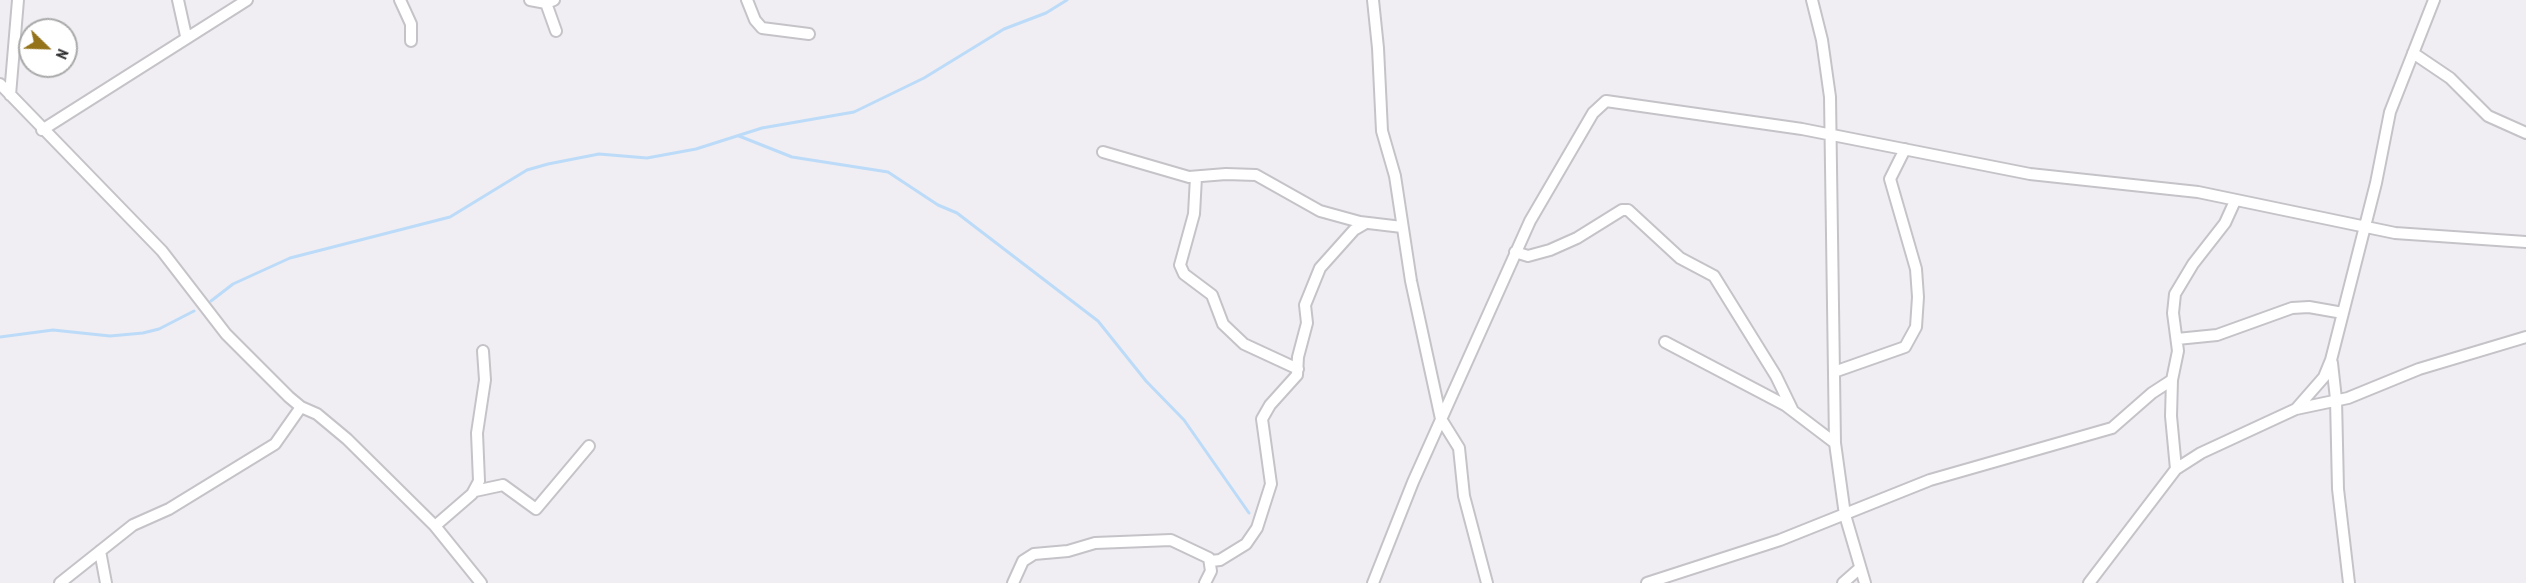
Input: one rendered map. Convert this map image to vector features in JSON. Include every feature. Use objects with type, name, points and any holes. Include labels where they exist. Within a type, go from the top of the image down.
[{"type":"street","points":[[10,95],[18,0]]},
{"type":"street","points":[[178,0],[186,36]]},
{"type":"street","points":[[42,130],[186,36],[247,0]]},
{"type":"street","points":[[400,0],[411,24],[411,41]]},
{"type":"street","points":[[531,0],[550,2],[556,31]]},
{"type":"street","points":[[747,0],[755,20],[762,28],[809,34]]},
{"type":"street","points":[[1373,0],[1378,48],[1380,124],[1395,176],[1402,227],[1441,419],[1459,448],[1464,496],[1487,583]]},
{"type":"street","points":[[1812,0],[1828,86],[1831,136],[1835,443],[1845,514],[1865,583]]},
{"type":"street","points":[[2296,409],[2324,377],[2331,360],[2365,228],[2390,112],[2413,52],[2432,11],[2434,0]]},
{"type":"street","points":[[2413,52],[2450,78],[2488,116],[2526,133]]},
{"type":"street","points":[[0,84],[42,130],[162,251],[211,318],[301,407],[317,414],[347,440],[435,526],[480,583]]},
{"type":"street","points":[[1373,583],[1413,482],[1515,252],[1548,186],[1593,113],[1606,101],[1745,120],[2030,174],[2160,186],[2396,233],[2526,242]]},
{"type":"street","points":[[1834,372],[1905,347],[1916,327],[1918,297],[1916,269],[1890,179],[1905,149]]},
{"type":"street","points":[[1103,152],[1196,177],[1226,174],[1256,175],[1320,211],[1366,223],[1402,227]]},
{"type":"street","points":[[1196,177],[1194,214],[1180,265],[1184,274],[1212,295],[1223,324],[1244,344],[1299,369]]},
{"type":"street","points":[[2176,469],[2171,416],[2172,380],[2178,358],[2173,313],[2179,285],[2225,223],[2235,201]]},
{"type":"street","points":[[1515,252],[1526,256],[1550,250],[1577,238],[1622,210],[1628,210],[1680,258],[1714,276],[1776,376],[1792,409]]},
{"type":"street","points":[[1211,561],[1220,560],[1246,544],[1257,528],[1271,484],[1262,419],[1270,405],[1292,383],[1299,369],[1298,357],[1307,323],[1305,305],[1320,268],[1350,235],[1366,223]]},
{"type":"street","points":[[2177,339],[2217,335],[2292,308],[2309,307],[2343,313]]},
{"type":"street","points":[[2089,583],[2176,469],[2201,453],[2296,409],[2357,395],[2419,369],[2526,337]]},
{"type":"street","points":[[1665,342],[1792,409],[1835,443]]},
{"type":"street","points":[[475,490],[480,468],[478,420],[485,380],[483,351]]},
{"type":"street","points":[[2331,360],[2336,399],[2338,489],[2349,583]]},
{"type":"street","points":[[1647,583],[1779,540],[1930,480],[2112,428],[2152,393],[2172,380]]},
{"type":"street","points":[[60,583],[133,525],[169,509],[275,444],[301,407]]},
{"type":"street","points":[[435,526],[475,490],[503,485],[536,509],[590,446]]},
{"type":"street","points":[[1013,583],[1023,561],[1028,557],[1077,549],[1095,543],[1171,540],[1202,552],[1211,561],[1211,571],[1205,583]]},
{"type":"street","points":[[100,551],[106,583]]},
{"type":"street","points":[[1843,583],[1860,568]]},
{"type":"waterway","points":[[211,301],[233,284],[290,258],[450,217],[527,170],[599,154],[647,158],[696,149],[762,128],[854,112],[924,78],[1004,29],[1046,13],[1067,0]]},
{"type":"waterway","points":[[739,136],[792,157],[888,172],[938,205],[957,213],[1098,321],[1146,381],[1184,420],[1249,513]]},
{"type":"waterway","points":[[0,337],[53,330],[110,336],[143,333],[159,329],[194,311]]}]
